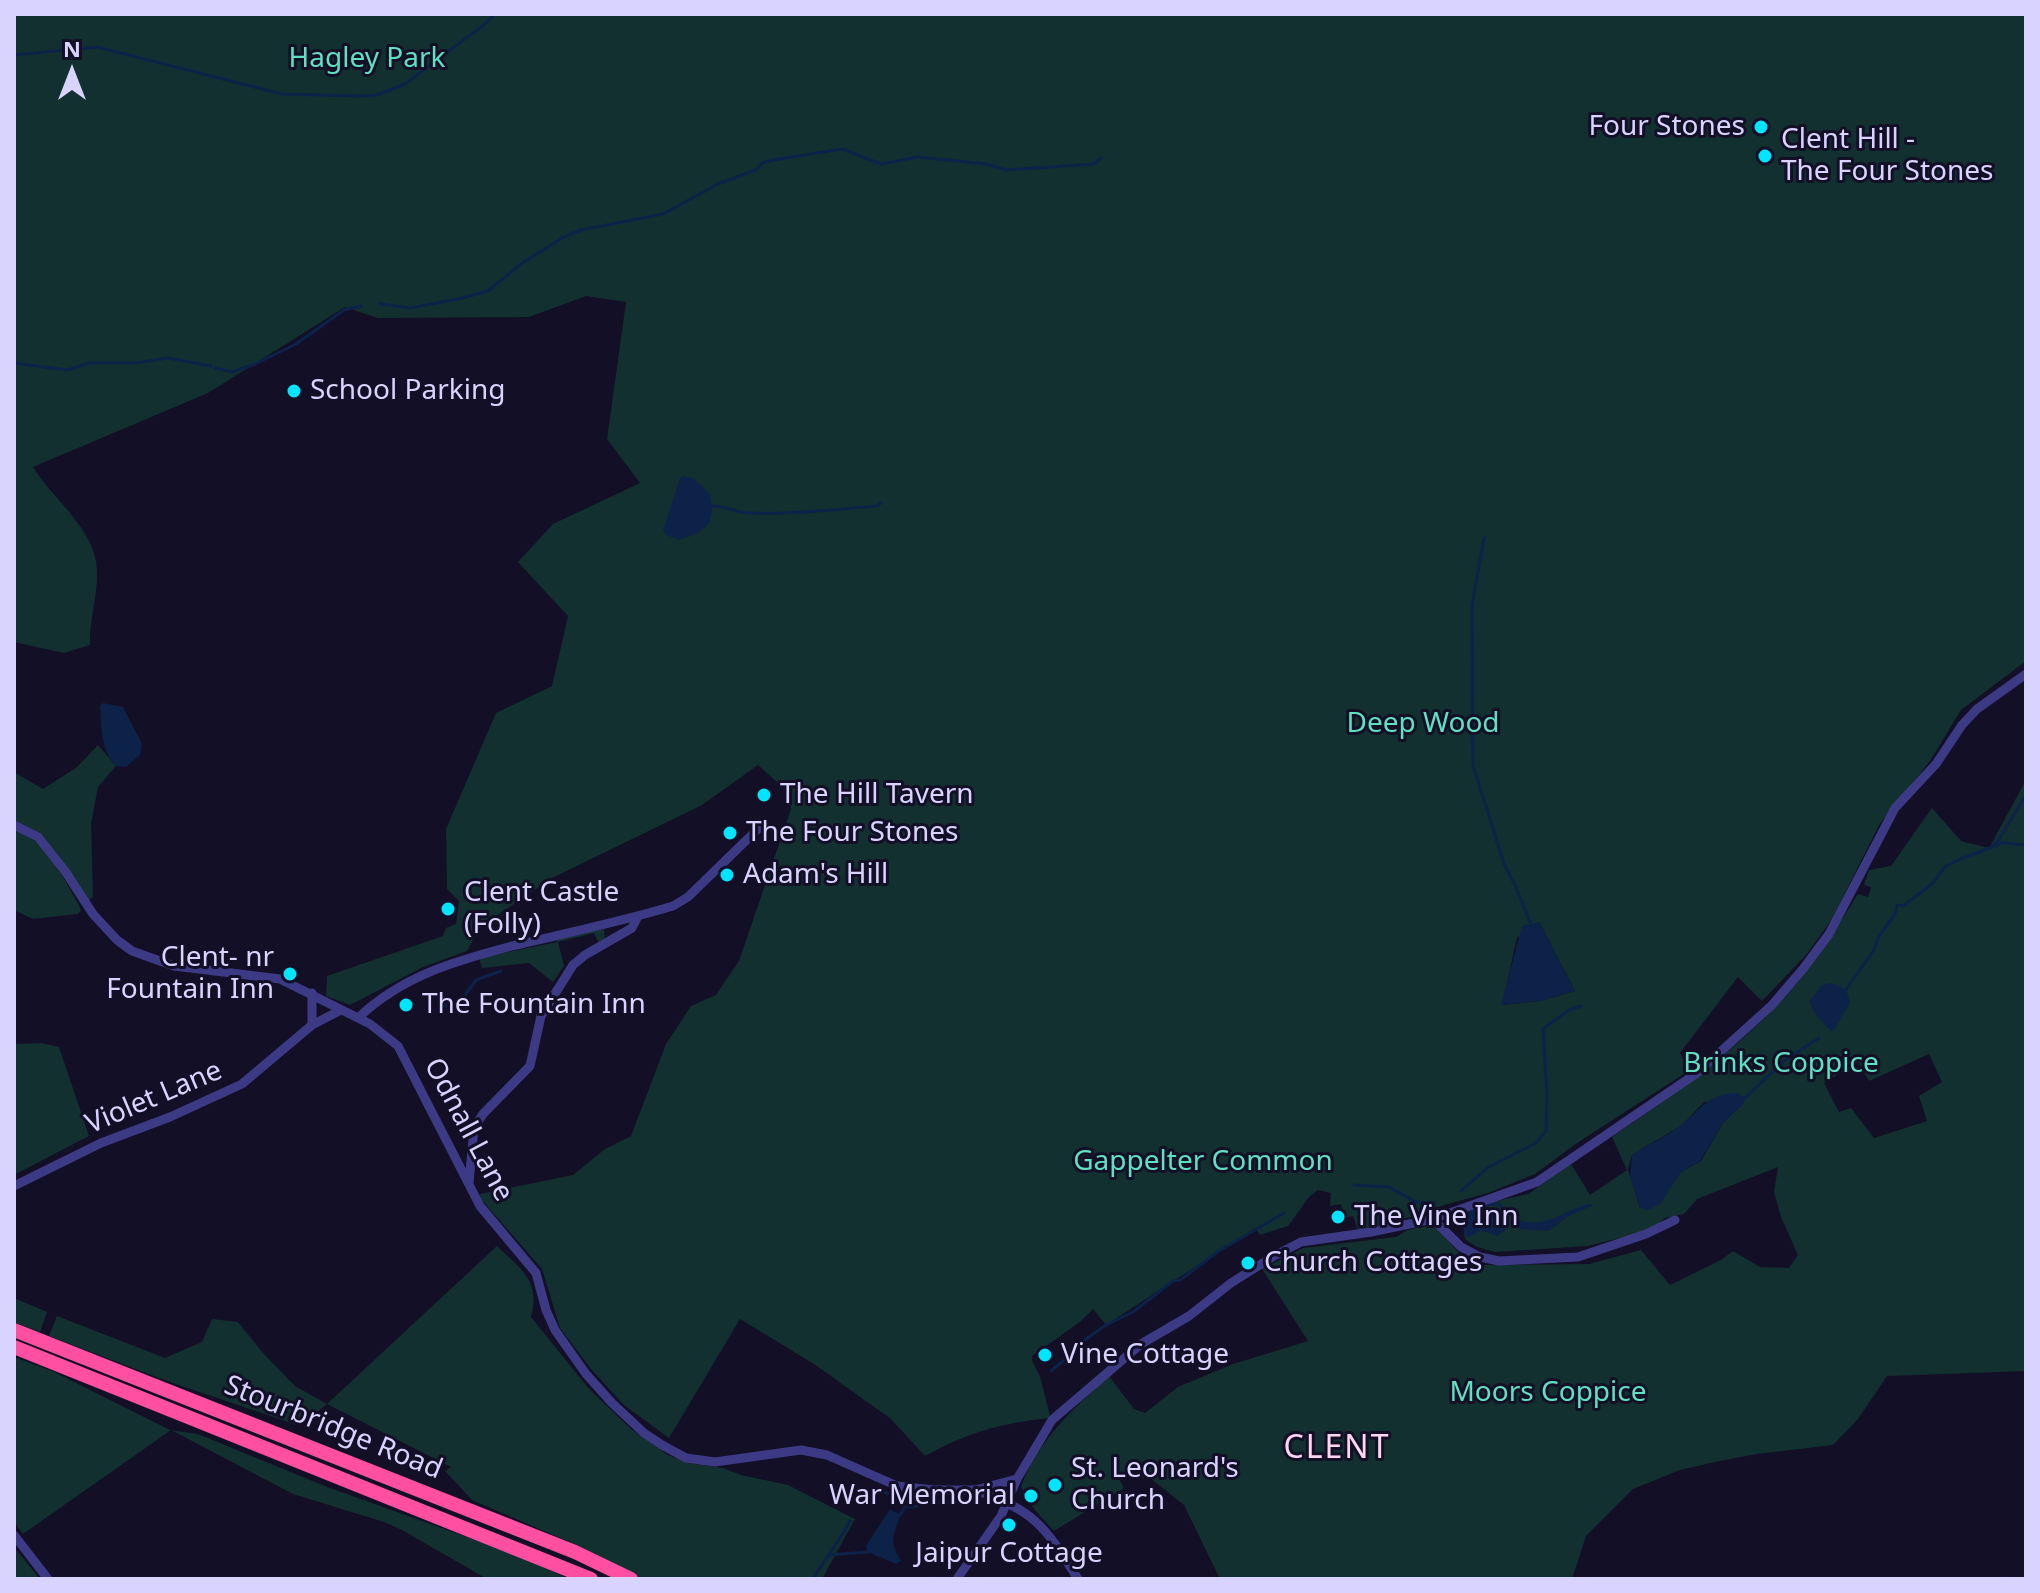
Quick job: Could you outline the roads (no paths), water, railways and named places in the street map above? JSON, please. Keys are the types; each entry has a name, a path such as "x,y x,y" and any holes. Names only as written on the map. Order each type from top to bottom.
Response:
{"highway":[{"name":"Stourbridge Road","path":"14,1330 575,1552 631,1579"},
{"name":"Stourbridge Road","path":"14,1347 591,1579"}],"street":[{"path":"957,1579 1007,1505 1017,1479 1052,1420 1141,1344 1189,1316 1231,1283 1301,1242 1433,1219 1527,1186 1569,1162 1697,1073 1772,1005 1829,934 1895,808 1936,764 1951,738 1977,709 2026,674"},
{"name":"Odnall Lane","path":"14,825 38,837 93,914 132,951 174,966 280,979 383,1032 398,1046 480,1206 536,1273 555,1330 586,1374 634,1423 662,1445 686,1458 715,1462 801,1450 827,1455 897,1486 934,1490 975,1490 1017,1479"},
{"path":"358,1018 379,999 411,980 450,963 673,906 688,897 762,825"},
{"path":"469,1183 474,1128 483,1114 530,1066 541,1016 573,965 632,928 638,916"},
{"path":"606,923 613,939"},
{"path":"312,993 312,1025"},
{"name":"Violet Lane","path":"14,1186 104,1142 170,1117 242,1084 312,1025 341,1010"},
{"path":"1433,1219 1461,1247 1480,1257 1499,1261 1578,1257 1646,1234 1675,1220"},
{"name":"Odnall Lane","path":"975,1490 1027,1512 1041,1524 1078,1579"},
{"path":"14,1535 48,1579"}],"water":[{"path":"683,476 693,478 710,494 712,513 703,530 679,540 666,535 663,530"},
{"path":"103,703 123,707 142,744 140,755 126,767 116,766 104,745 100,706"},
{"path":"1539,922 1575,991 1540,1001 1501,1005 1522,926"},
{"path":"1828,983 1843,988 1850,1002 1834,1031 1815,1014 1809,1002 1821,986"},
{"path":"1738,1093 1745,1098 1744,1103 1723,1123 1700,1161 1681,1172 1660,1204 1648,1210 1640,1208 1630,1176 1632,1155 1676,1128 1713,1099"},
{"path":"1589,1204 1594,1205 1567,1217 1549,1231 1520,1229 1510,1223 1514,1217 1533,1223 1543,1222"},
{"path":"1485,1207 1496,1216 1507,1219 1505,1231 1497,1236 1480,1230 1470,1237 1464,1235 1467,1209"},
{"path":"890,1509 900,1515 893,1543 901,1561 896,1564 868,1552 866,1546"}],"waterway":[{"path":"14,55 97,47 282,94 377,95 405,84 495,14"},
{"path":"380,304 410,308 488,291 521,264 562,238 581,230 663,214 718,184 773,160 842,149 881,164 918,157 986,164 1007,170 1094,164 1101,158"},
{"path":"215,368 232,372 255,364 296,344 344,310 361,306"},
{"path":"14,363 67,370 90,363 136,363 168,358 211,366"},
{"path":"711,506 744,513 781,513 877,506 881,503"},
{"path":"1484,538 1472,605 1473,765 1504,864 1530,922"},
{"path":"1993,845 2026,795"},
{"path":"1845,991 1874,950 1897,905 1903,906 1932,884 1945,867 1958,860 2003,843 2026,845"},
{"path":"439,1010 465,995 476,980 501,971"},
{"path":"1461,1191 1487,1168 1536,1143 1546,1131 1543,1029 1569,1010 1581,1006"},
{"path":"1745,1098 1785,1060 1819,1038"},
{"path":"1354,1185 1389,1187 1416,1202 1435,1203"},
{"path":"1483,1205 1498,1204 1514,1217"},
{"path":"1079,1344 1106,1325 1133,1312 1219,1251 1284,1213"},
{"path":"1051,1371 1071,1354"},
{"path":"866,1504 879,1491 922,1502 962,1502"},
{"path":"900,1515 905,1507 917,1506 922,1502"},
{"path":"813,1579 850,1521"},
{"path":"828,1555 868,1552"}],"place":[{"name":"Four Stones","path":"1761,127"},
{"name":"Clent Hill - The Four Stones","path":"1765,156"},
{"name":"School Parking","path":"294,391"},
{"name":"The Hill Tavern","path":"764,795"},
{"name":"The Four Stones","path":"730,833"},
{"name":"Adam's Hill","path":"727,875"},
{"name":"Clent Castle (Folly)","path":"448,909"},
{"name":"Clent- nr Fountain Inn","path":"290,974"},
{"name":"The Fountain Inn","path":"406,1005"},
{"name":"The Vine Inn","path":"1338,1217"},
{"name":"Church Cottages","path":"1248,1263"},
{"name":"Vine Cottage","path":"1045,1355"},
{"name":"St. Leonard's Church","path":"1055,1485"},
{"name":"War Memorial","path":"1031,1496"},
{"name":"Jaipur Cottage","path":"1009,1525"}],"district":[{"name":"CLENT","path":"1337,1449"}],"park label":[{"name":"Hagley Park","path":"367,59"},
{"name":"Deep Wood","path":"1423,724"},
{"name":"Brinks Coppice","path":"1781,1064"},
{"name":"Gappelter Common","path":"1203,1162"},
{"name":"Moors Coppice","path":"1548,1393"}]}
